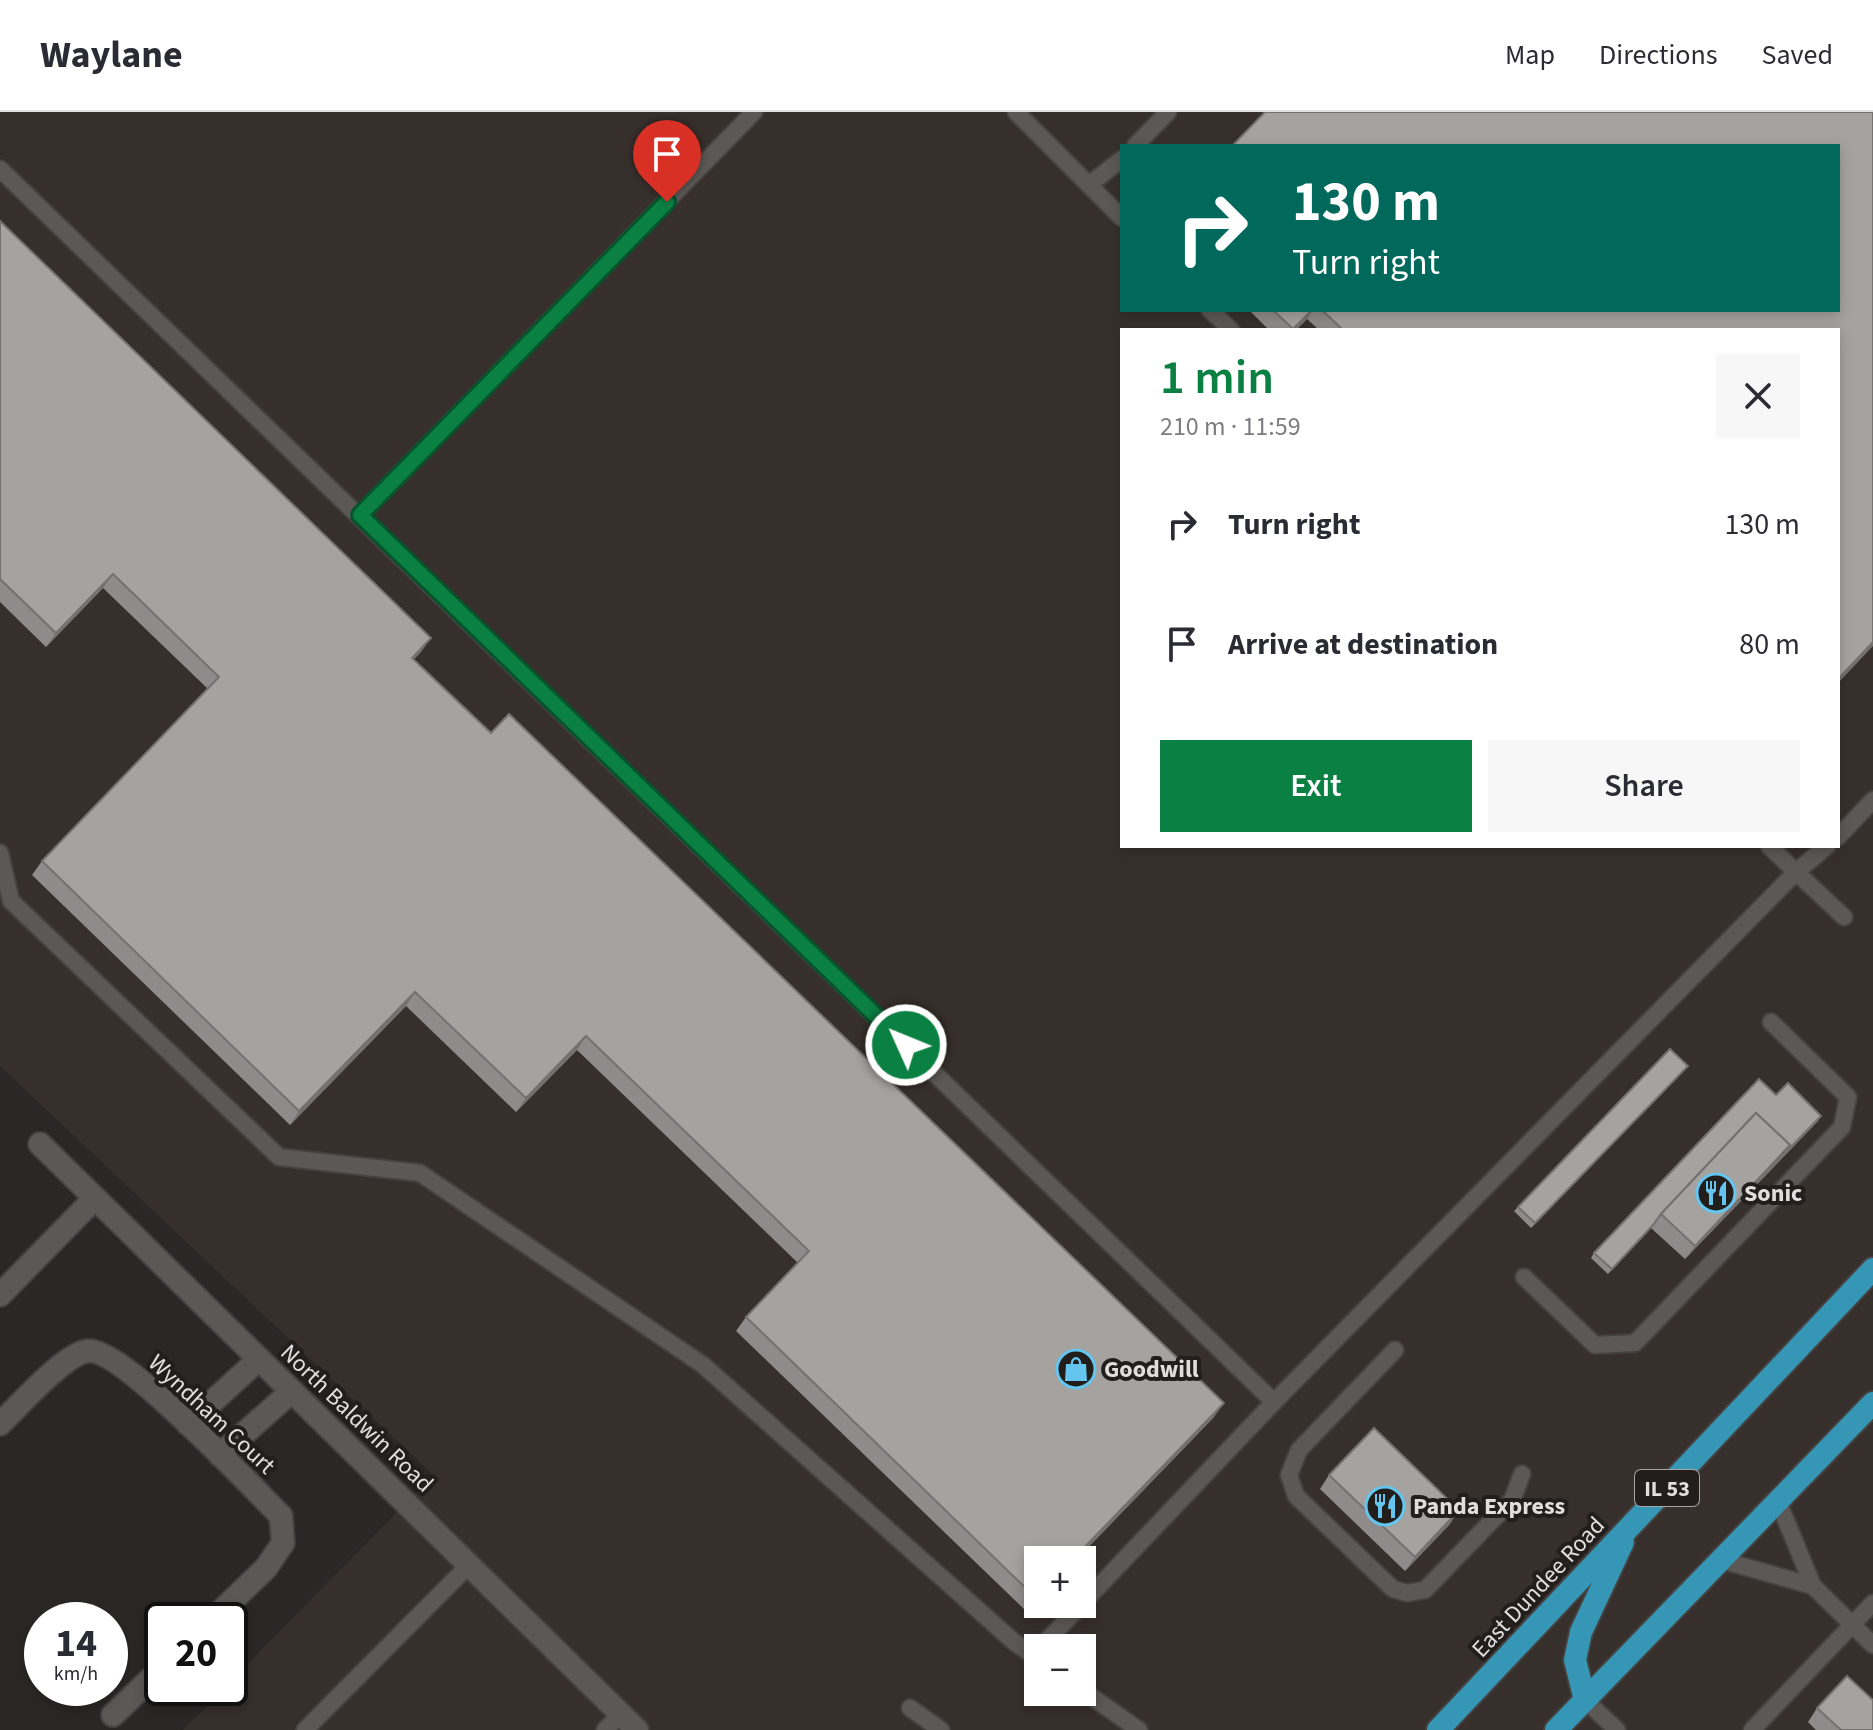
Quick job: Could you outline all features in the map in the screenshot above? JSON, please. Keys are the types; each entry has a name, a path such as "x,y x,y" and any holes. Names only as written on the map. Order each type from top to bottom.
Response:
{"main road":[{"name":"East Dundee Road","path":"1438,1730 1873,1269"},
{"path":"1556,1730 1873,1403"},
{"path":"1585,1700 1575,1660 1581,1632 1630,1527"}],"street":[{"name":"North Baldwin Road","path":"40,1144 469,1565 621,1725"},
{"path":"0,1295 95,1198"},
{"name":"Wyndham Court","path":"0,1424 72,1356 89,1351 112,1357 188,1424 281,1516 283,1543 266,1568 231,1602"},
{"path":"188,1424 259,1359"},
{"path":"220,1455 292,1391"},
{"path":"113,1715 144,1685"}],"lane":[{"path":"360,515 754,112"},
{"path":"1016,112 1120,216"},
{"path":"1137,144 1168,112"},
{"path":"1090,184 1120,161"},
{"path":"0,169 1274,1402"},
{"path":"1212,312 1229,328"},
{"path":"1840,835 1873,800"},
{"path":"1771,848 1844,917"},
{"path":"1055,1634 1274,1402 1796,872 1825,848"},
{"path":"0,853 11,901 279,1157 420,1173 703,1365 1024,1642"},
{"path":"1524,1277 1595,1345 1635,1343 1842,1127 1848,1097 1771,1022"},
{"path":"1395,1350 1299,1450 1289,1475 1296,1496 1393,1589 1407,1593 1425,1590 1512,1500 1522,1474"},
{"path":"1778,1501 1813,1586 1873,1645"},
{"path":"1721,1560 1813,1586"},
{"path":"305,1730 469,1565"},
{"path":"1754,1729 1873,1603"},
{"path":"1096,1700 1139,1730"},
{"path":"1585,1700 1617,1730"},
{"path":"910,1708 941,1730"}],"shaded area":[{"path":"0,112 1873,112 1873,1730 183,1730 207,1706 248,1706 248,1664 433,1475 0,1066"}],"building":[{"path":"1265,112 1873,112 1873,642 1840,677 1840,328 1341,328 1324,312 1840,312 1840,144 1234,144"},
{"path":"0,221 431,638 412,658 491,733 509,714 1224,1403 1086,1546 1024,1546 1024,1586 746,1317 809,1251 586,1036 526,1098 415,992 299,1111 42,861 219,677 113,574 56,633 0,579"},
{"path":"1275,312 1310,312 1294,328"},
{"path":"1670,1049 1688,1066 1535,1223 1518,1207"},
{"path":"1759,1079 1776,1095 1788,1083 1821,1116 1784,1154 1790,1145 1756,1113 1612,1269 1594,1253"},
{"name":"Sonic","path":"1756,1113 1790,1145 1695,1246 1661,1214"},
{"name":"Panda Express","path":"1374,1428 1459,1510 1415,1557 1329,1475"},
{"path":"1847,1676 1873,1700 1873,1730 1841,1730 1817,1708"}],"place":[{"name":"Sonic","path":"1716,1193"},
{"name":"Goodwill","path":"1076,1369"},
{"name":"Panda Express","path":"1385,1506"}],"route":[{"path":"667,202 360,515 906,1045"}]}
